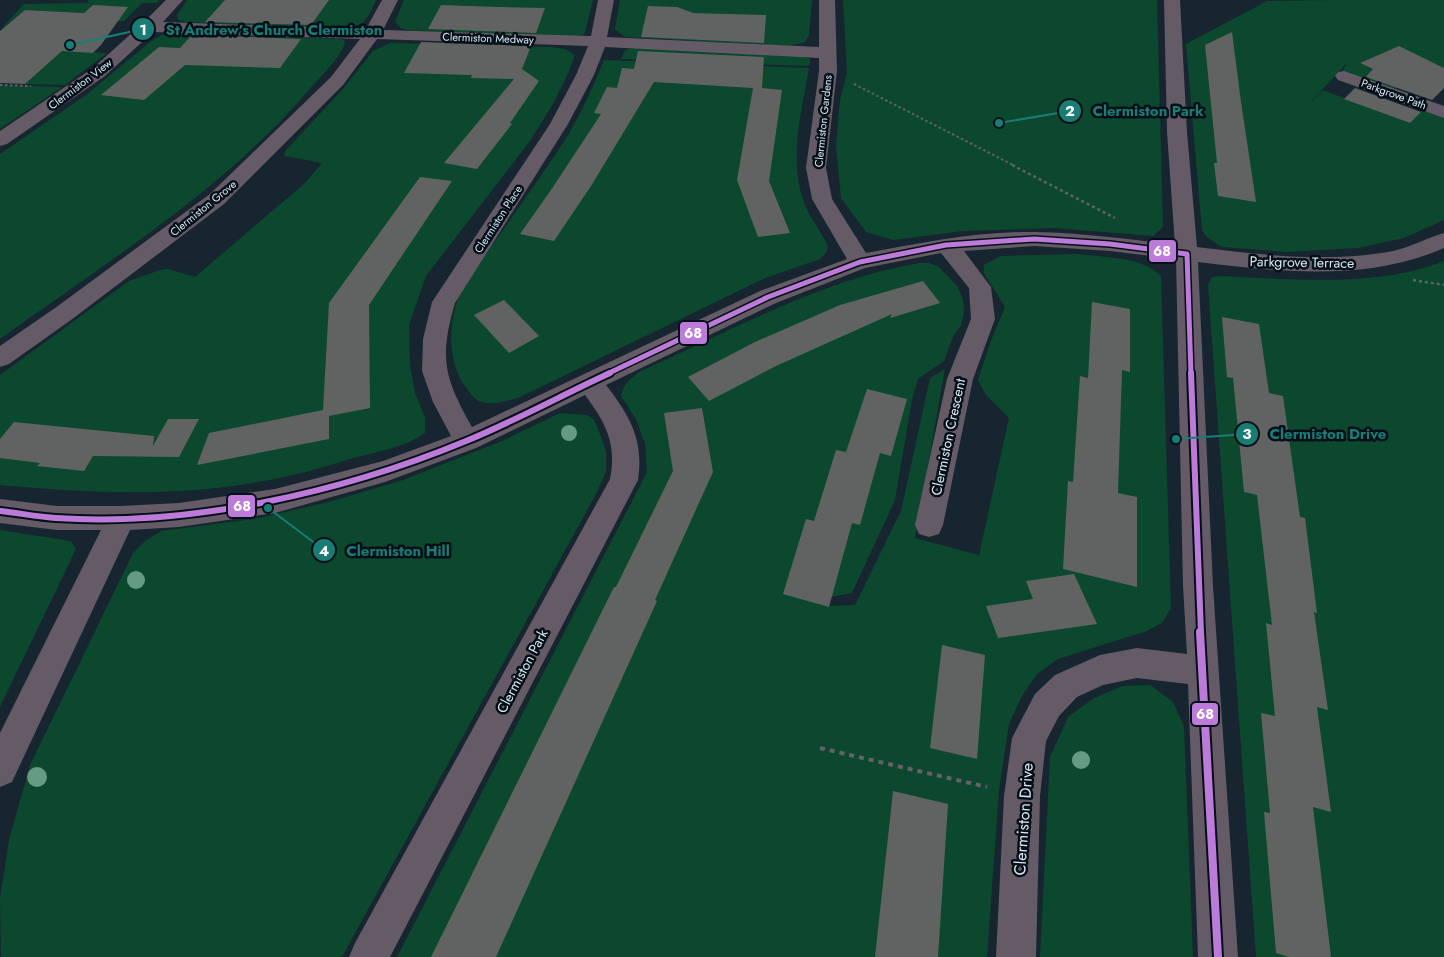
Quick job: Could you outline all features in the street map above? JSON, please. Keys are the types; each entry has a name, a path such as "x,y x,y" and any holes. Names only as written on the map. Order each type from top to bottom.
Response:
{"street":[{"name":"Clermiston View","path":"0,140 99,72 149,27 175,0"},
{"name":"Clermiston Grove","path":"0,358 79,302 217,199 337,81 380,22 390,0"},
{"name":"Clermiston Place","path":"467,441 443,393 433,364 437,324 444,302 559,124 585,75 598,42 606,0"},
{"name":"Clermiston Gardens","path":"827,0 828,62 816,168 822,199 860,262"},
{"path":"1172,0 1178,132 1187,254 1198,586 1218,957"},
{"name":"Clermiston Medway","path":"149,27 598,42 828,62"},
{"name":"Parkgrove Path","path":"1344,76 1444,112"},
{"path":"0,511 57,518 121,518 179,514 274,501 385,472 467,441 768,297 860,262 946,245 1034,239 1110,244 1187,254"},
{"name":"Parkgrove Terrace","path":"1187,254 1248,261 1333,265 1393,258 1416,252 1444,240"},
{"name":"Clermiston Crescent","path":"930,525 960,380 983,319 980,287 946,245"},
{"name":"Clermiston Park","path":"368,957 624,480 627,459 622,436 613,416 589,382"},
{"path":"0,770 121,518"},
{"name":"Clermiston Drive","path":"1016,957 1022,796 1029,738 1047,705 1066,686 1100,670 1137,663 1204,671"}],"path":[{"path":"828,62 1119,220"},
{"path":"820,748 1022,796"}],"green space":[{"path":"89,0 159,0 157,3 142,3 124,21 103,22 93,5 84,13 25,10 0,30 24,4 87,3"},
{"path":"187,0 376,0 364,21 356,27 342,29 185,22 178,20 177,15"},
{"path":"404,0 593,0 585,32 583,35 572,37 406,30 395,22"},
{"path":"620,0 812,0 809,35 805,42 789,46 625,37 615,29"},
{"path":"843,0 1157,0 1163,227 1153,236 1054,228 963,231 893,240 866,232 841,198 836,146 840,100 847,73"},
{"path":"1444,0 1444,68 1428,60 1421,63 1392,49 1360,63 1383,74 1398,88 1390,89 1341,73 1348,62 1308,105 1323,90 1409,123 1421,111 1421,108 1444,117 1444,220 1404,238 1358,248 1287,252 1222,247 1207,237 1202,231 1186,44 1267,1"},
{"path":"180,33 338,39 344,40 345,43 339,55 326,71 279,122 205,190 124,252 0,339 0,154 86,95 150,42 161,35"},
{"path":"390,43 553,47 565,49 575,55 553,104 530,141 426,276 409,325 410,366 415,393 425,417 425,433 399,446 304,472 252,483 216,488 180,491 108,492 0,485 0,375 129,281 168,269 195,277 305,183 322,163 284,156 286,150 342,90 373,51"},
{"path":"635,48 803,56 810,59 810,65 621,59 625,50"},
{"path":"62,51 107,53 65,85 25,84"},
{"path":"604,60 809,68 800,118 797,169 799,186 804,202 828,246 826,253 820,259 763,279 518,398 498,403 482,402 476,399 460,379 452,354 453,315 461,291 470,274 506,226 570,132"},
{"path":"0,85 62,87 0,129"},
{"path":"1079,254 1133,261 1153,269 1161,276 1171,608 1162,623 1147,631 1058,659 1037,674 1022,696 1009,724 999,790 987,957 397,957 647,472 645,444 636,419 621,396 628,382 641,371 813,293 884,270 920,263 929,263 939,267 957,286 963,299 964,312 961,325 953,337 944,361 918,379 912,400 895,500 852,593 831,597 829,606 855,605 901,511 930,378 945,369 915,538 979,555 1009,418 986,395 978,380 990,343 1005,307 984,273 984,265 1001,256"},
{"path":"1444,261 1444,957 1256,957 1208,285 1212,277 1220,276 1304,280 1362,278 1418,270"},
{"path":"560,413 587,415 593,419 606,451 606,472 596,494 342,957 1,957 0,898 9,840 30,765 133,553 145,541 161,531 254,519 329,502 403,480 502,441"},
{"path":"0,530 71,541 76,549 0,707"},
{"path":"1150,685 1173,702 1184,726 1193,957 1040,957 1050,757 1068,717 1094,698 1123,686"}],"building":[{"path":"225,0 329,0 311,25 205,22"},
{"path":"93,5 128,7 101,45 93,53 62,51 25,84 0,83 0,31 25,10 84,13"},
{"path":"441,5 545,8 536,33 428,29"},
{"path":"648,6 677,7 693,13 766,15 764,43 641,37"},
{"path":"1232,32 1256,202 1218,196 1214,163 1217,163 1205,45"},
{"path":"192,35 301,39 280,68 185,65 144,100 101,95 159,47 180,48"},
{"path":"421,42 531,46 522,69 539,81 510,123 512,124 477,169 444,163 514,79 471,78 472,75 404,73"},
{"path":"1399,46 1444,68 1444,88 1432,100 1366,77 1373,69 1360,63"},
{"path":"638,51 764,57 762,88 782,90 769,181 790,233 758,237 737,180 753,88 654,82 591,186 554,241 520,234 601,114 594,113 607,87 617,88 622,68 634,69"},
{"path":"1355,88 1421,112 1410,123 1344,99"},
{"path":"420,177 452,181 369,305 370,408 329,416 329,439 197,465 209,433 323,410 329,303"},
{"path":"923,281 940,303 890,318 892,314 776,366 709,401 688,377 755,342 840,305"},
{"path":"504,300 539,336 509,353 474,315"},
{"path":"1092,302 1130,309 1130,372 1122,370 1118,493 1137,497 1137,587 1063,569 1068,481 1073,482 1080,376 1088,378"},
{"path":"1222,317 1259,324 1269,393 1283,396 1300,517 1305,518 1317,613 1314,612 1328,710 1317,707 1331,812 1313,807 1331,957 1289,957 1276,953 1264,812 1270,813 1261,713 1275,716 1266,623 1272,625 1257,495 1244,492 1233,378 1227,377"},
{"path":"867,389 907,399 891,456 880,453 860,525 852,523 829,607 783,594 806,519 814,521 836,450 846,452"},
{"path":"702,408 713,472 655,600 657,601 496,957 431,957 673,471 664,413"},
{"path":"168,419 199,419 179,457 93,456 84,471 37,466 40,463 0,458 0,439 14,422 154,436 153,446"},
{"path":"1074,574 1097,624 998,638 986,606 1033,599 1026,581"},
{"path":"942,645 985,655 977,759 930,748"},
{"path":"893,791 948,804 938,957 875,957"}],"transit line":[{"name":"68","path":"0,511 57,518 121,518 179,515 275,501 385,471 467,441 768,297 860,262 946,245 1034,239 1110,244 1187,254 1198,586 1218,957"}],"place":[{"name":"St Andrew’s Church Clermiston","path":"70,45"},
{"name":"Clermiston Park","path":"999,123"},
{"name":"Clermiston Drive","path":"1176,439"},
{"name":"Clermiston Hill","path":"268,508"}]}
